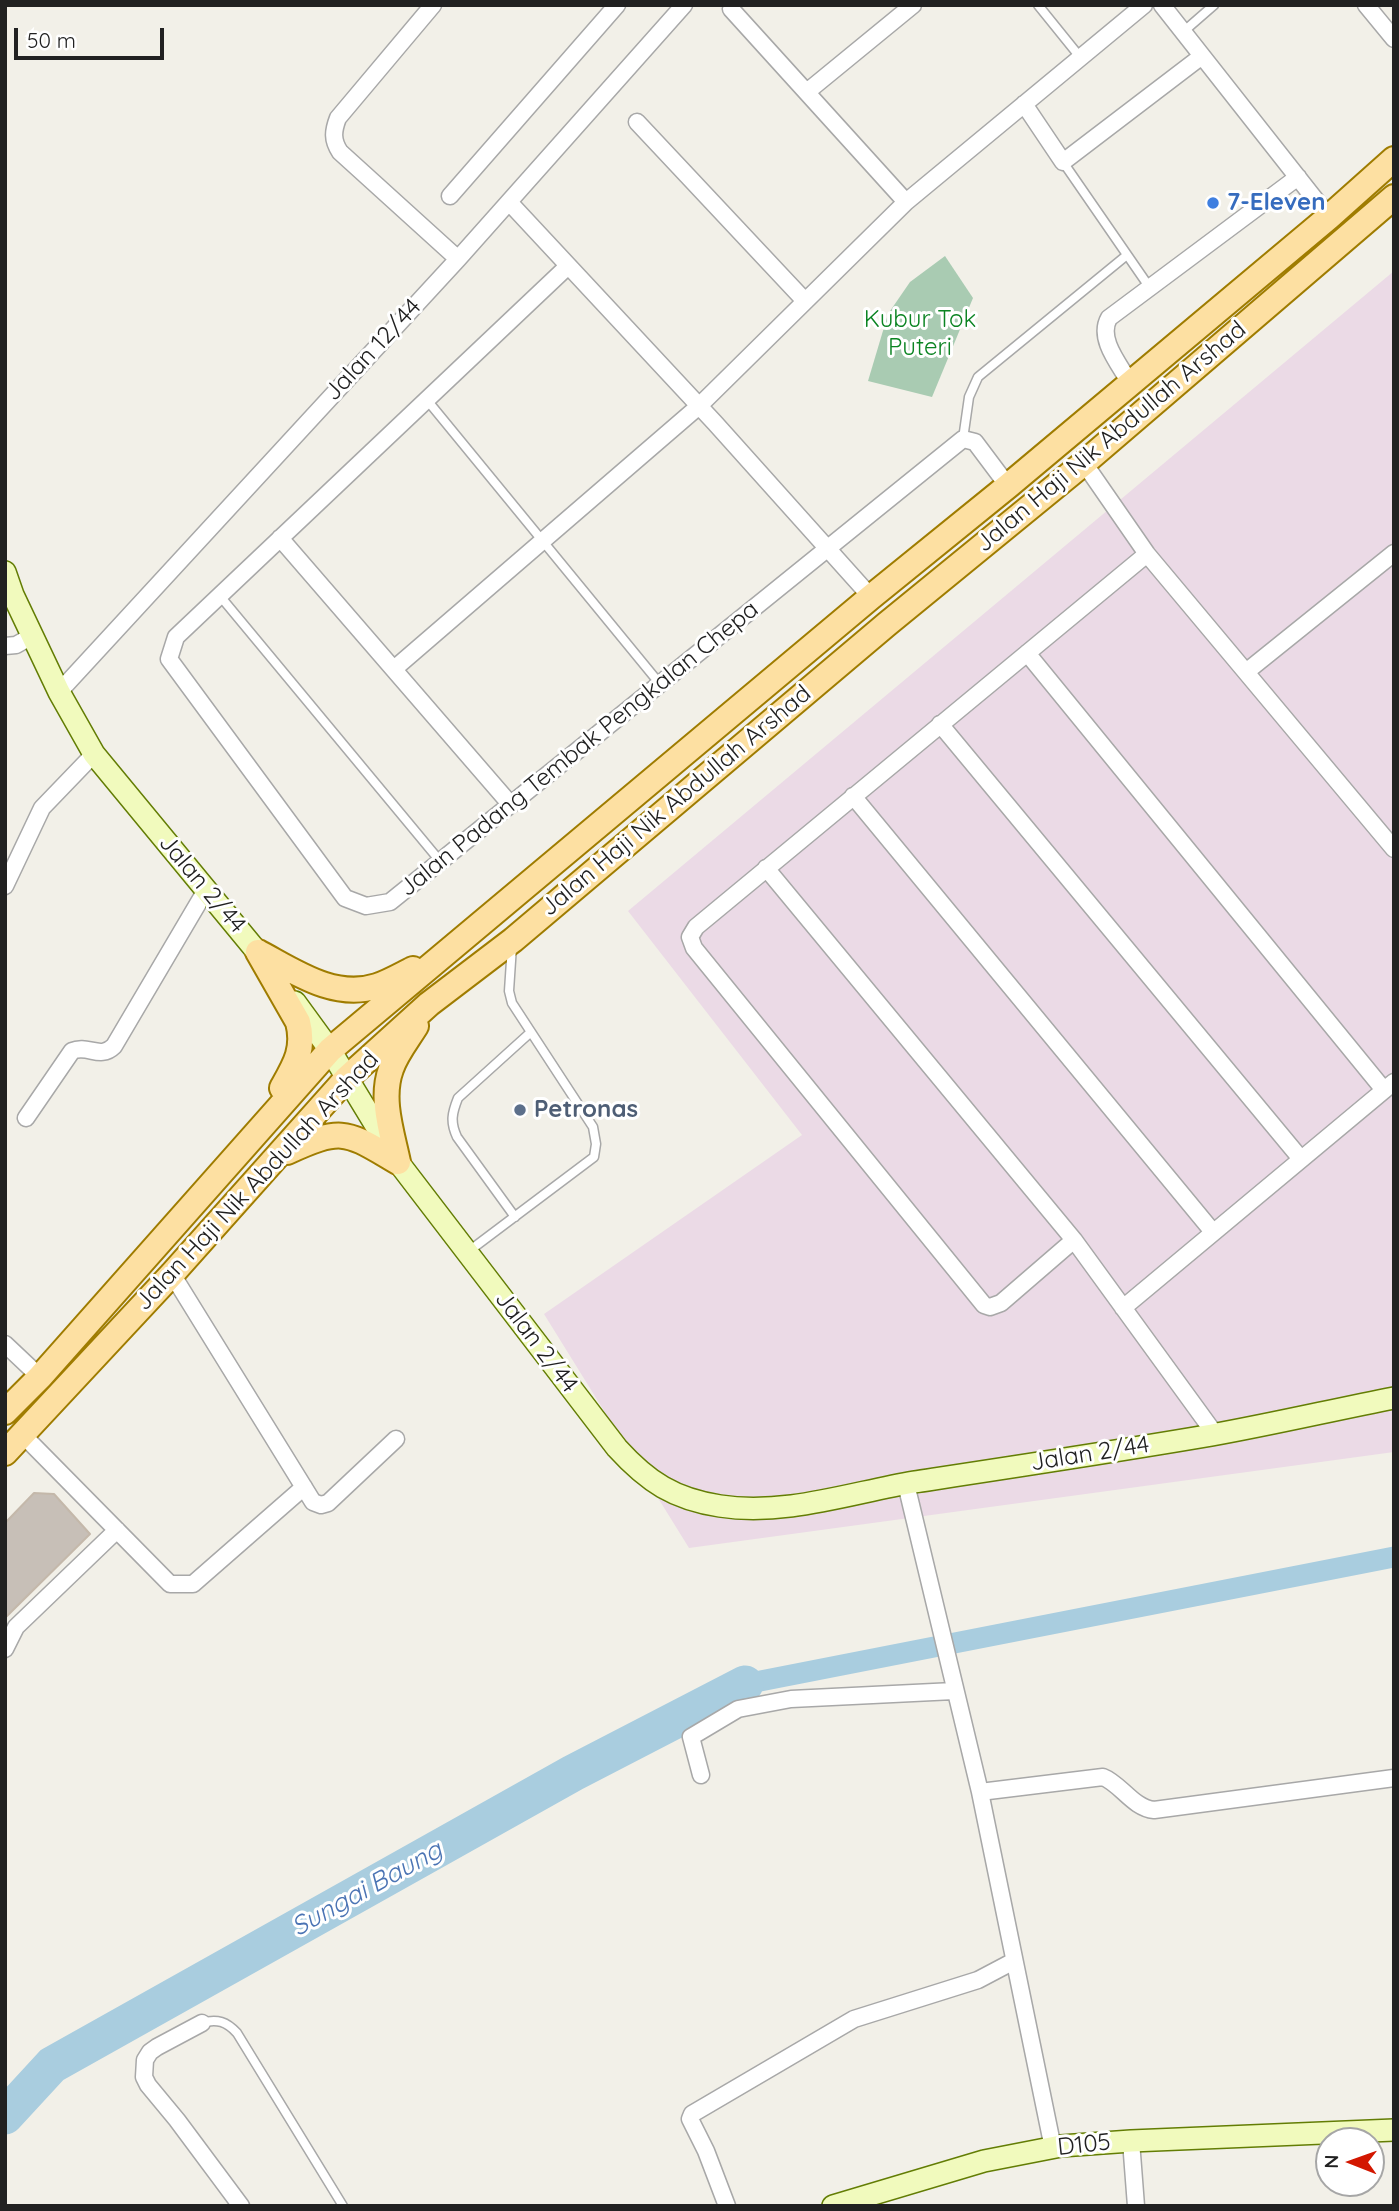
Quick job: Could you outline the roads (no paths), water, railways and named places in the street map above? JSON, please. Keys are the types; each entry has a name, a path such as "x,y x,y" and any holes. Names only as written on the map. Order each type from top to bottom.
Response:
{"main road":[{"name":"Jalan Haji Nik Abdullah Arshad","path":"5,1412 40,1377 330,1050 871,597 1008,486 1394,159"},
{"name":"Jalan Haji Nik Abdullah Arshad","path":"5,1453 172,1274 346,1079 429,1004 513,940 887,624 1084,463 1394,197"},
{"path":"258,952 318,984 355,989 377,986 442,956"},
{"path":"250,1139 297,1063 301,1048 298,1023 258,952"},
{"path":"398,1162 388,1113 387,1084 391,1068 429,1004"},
{"path":"276,1157 318,1138 345,1135 360,1140 398,1162"}],"street":[{"path":"433,5 338,118 334,135 335,144 341,152 458,259"},
{"path":"450,197 617,5"},
{"path":"808,91 913,5"},
{"path":"394,670 699,406 906,202 1144,5"},
{"path":"1162,5 1329,216"},
{"path":"1366,5 1394,40"},
{"name":"Jalan 12/44","path":"59,692 458,259 674,8"},
{"path":"731,9 906,202"},
{"path":"1024,103 1063,162 1202,56"},
{"path":"637,122 806,301"},
{"path":"1130,383 1105,336 1105,326 1109,318 1298,177"},
{"path":"509,202 699,406 871,597"},
{"name":"Jalan Padang Tembak Pengkalan Chepa","path":"568,265 176,637 169,659 345,898 366,906 390,902 963,439"},
{"path":"963,439 975,442 1008,486"},
{"path":"1084,463 1147,554 1394,849"},
{"path":"281,538 511,804"},
{"path":"1246,672 1394,553"},
{"path":"1074,1240 1001,1303 990,1307 980,1301 691,943 690,937 696,927 766,868 1147,554"},
{"name":"Jalan 2/44","path":"5,572 59,692 93,754 258,952 330,1050 398,1162 617,1448 655,1484 685,1499 748,1509 779,1508 906,1484 1215,1434 1394,1398"},
{"path":"5,646 16,645 32,636"},
{"path":"1027,653 1389,1086 1123,1307"},
{"path":"940,724 1301,1159"},
{"path":"5,886 42,808 93,754"},
{"path":"853,796 1213,1232"},
{"path":"766,868 1074,1240 1215,1434"},
{"path":"26,1118 72,1051 82,1048 101,1054 114,1046 206,890"},
{"path":"172,1274 313,1502 321,1505 328,1503 396,1439"},
{"path":"5,1344 40,1377"},
{"path":"22,1434 170,1584 193,1584 304,1487"},
{"path":"906,1484 980,1792 1053,2148"},
{"path":"5,1649 16,1627 117,1530"},
{"path":"701,1775 691,1737 738,1709 791,1699 954,1691"},
{"path":"980,1792 1103,1777 1142,1807 1154,1810 1394,1778"},
{"path":"727,2206 691,2119 692,2114 854,2019 978,1980 1014,1961"},
{"path":"202,2023 150,2053 145,2060 144,2077 241,2206"},
{"name":"D105","path":"832,2206 984,2161 1053,2148 1131,2141 1394,2130"},
{"path":"1131,2141 1136,2206"}],"lane":[{"path":"1038,5 1080,57"},
{"path":"1183,32 1214,5"},
{"path":"1063,162 1150,288"},
{"path":"963,439 969,397 978,377 1127,255"},
{"path":"427,400 660,684"},
{"path":"220,596 440,861"},
{"path":"467,1252 594,1157 596,1144 593,1127 512,1003 509,991 513,940"},
{"path":"515,1217 457,1137 452,1126 452,1112 458,1098 531,1031"},
{"path":"202,2023 216,2020 224,2022 237,2033 343,2206"}],"waterway":[{"path":"745,1684 1394,1557"},
{"name":"Sungai Baung","path":"5,2116 52,2065 573,1773 745,1684"}],"place":[{"name":"7-Eleven","path":"1213,203"},
{"name":"Petronas","path":"520,1110"}],"park label":[{"name":"Kubur Tok Puteri","path":"920,334"}]}
